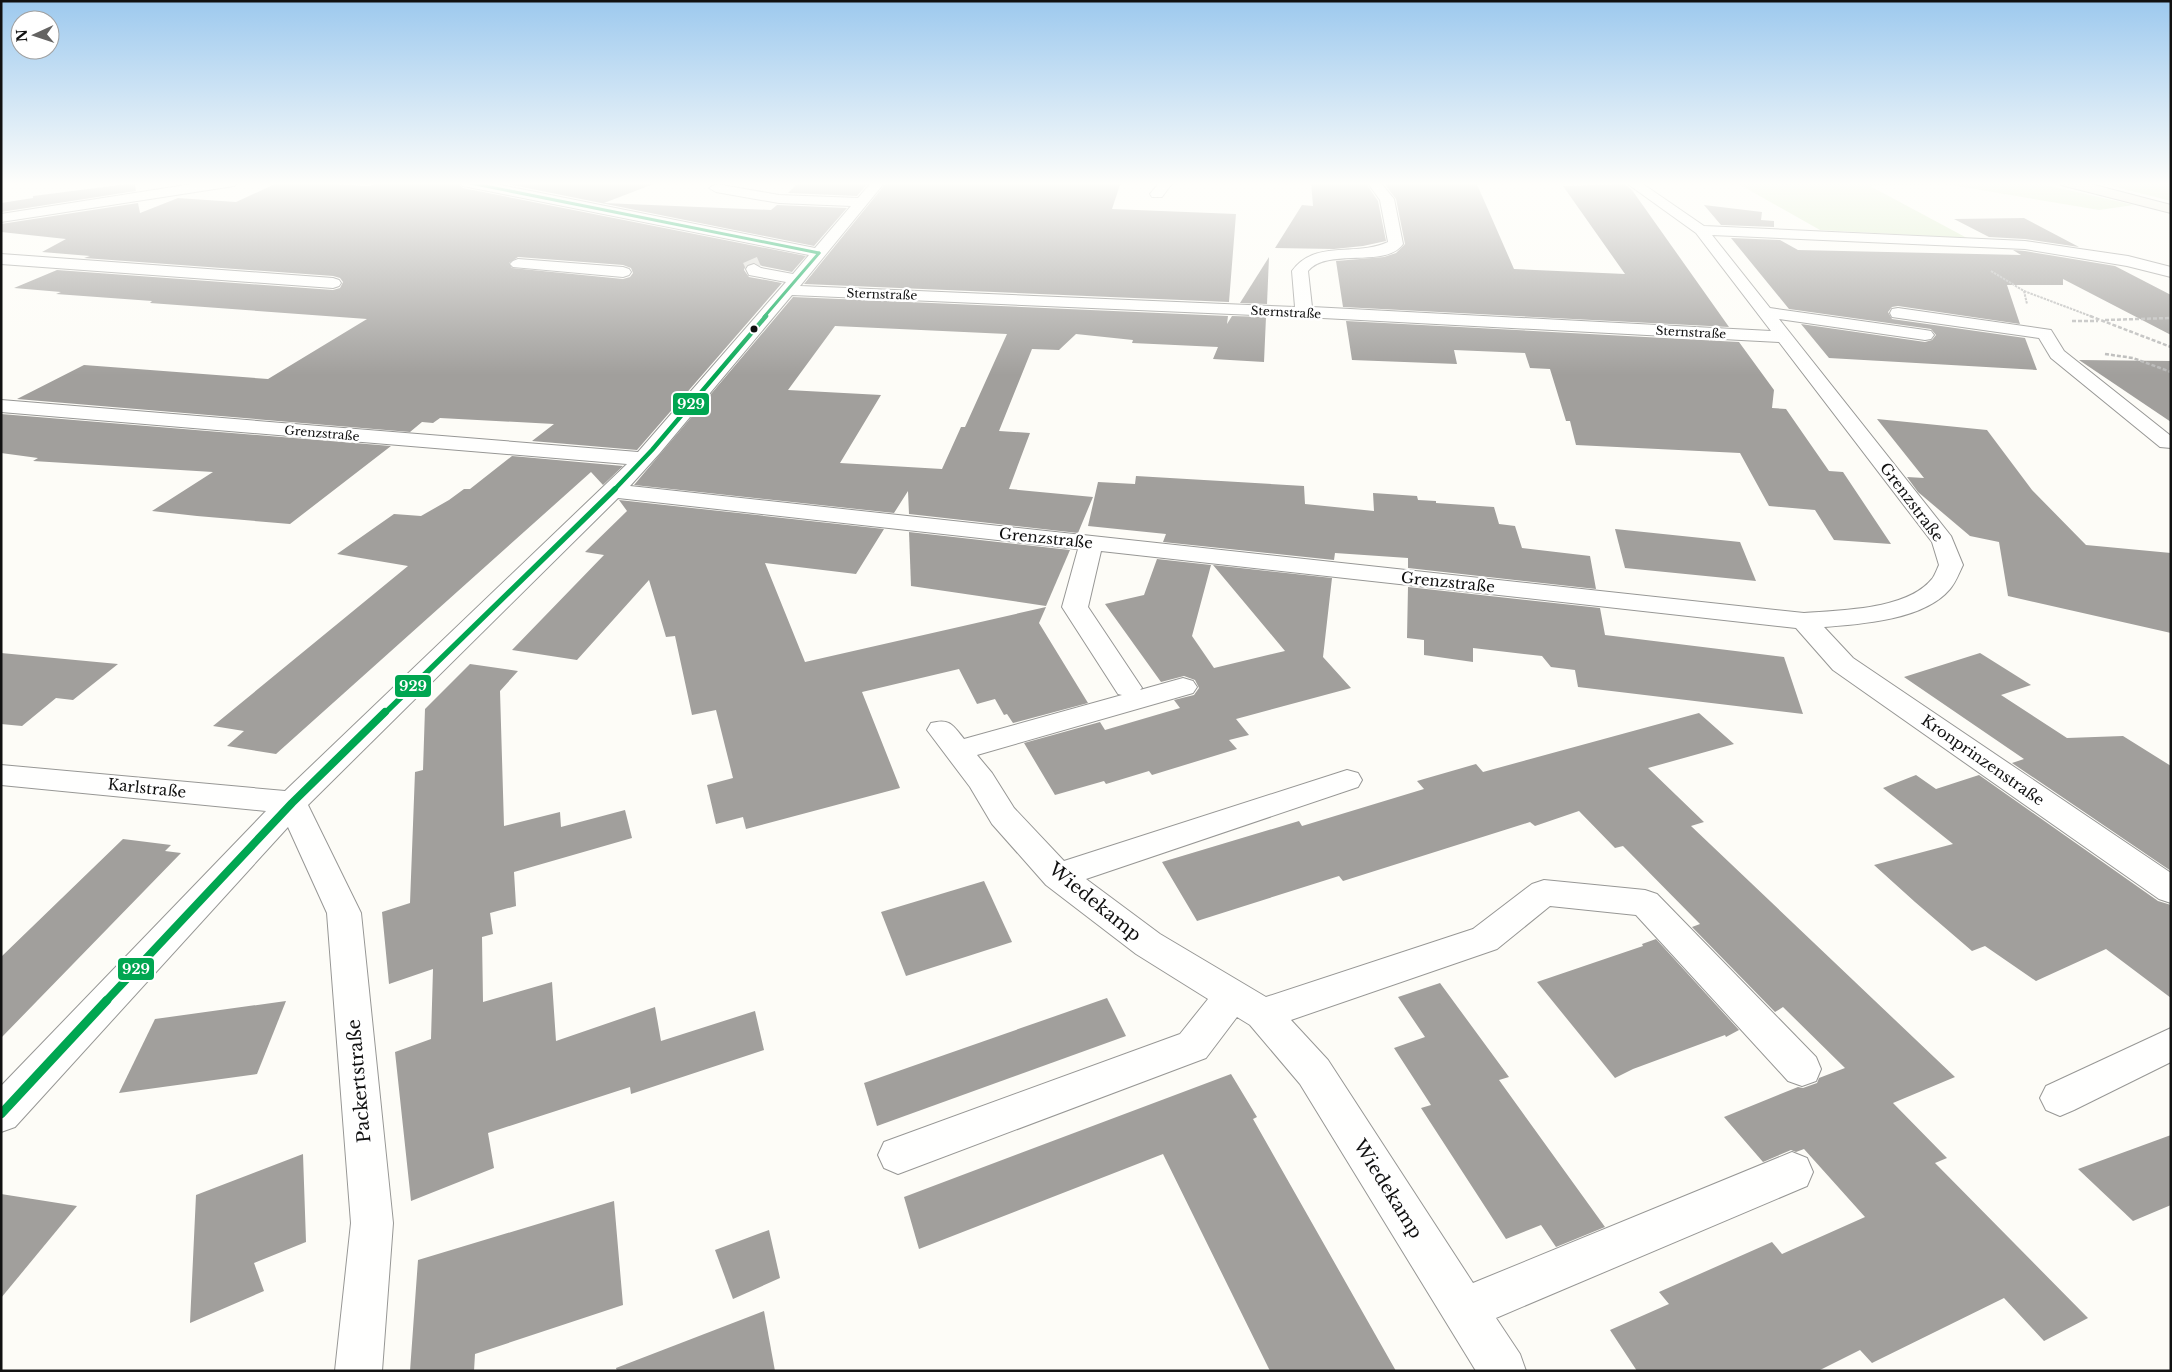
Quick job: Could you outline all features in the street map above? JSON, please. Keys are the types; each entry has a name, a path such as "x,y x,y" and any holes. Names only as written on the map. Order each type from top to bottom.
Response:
{"street":[{"path":"713,246 743,254 819,253"},
{"path":"1,1114 292,803 613,491 647,454 825,246"},
{"path":"1304,312 1300,270 1309,260 1334,256 1372,254 1385,251 1393,246"},
{"name":"Grenzstraße","path":"613,491 1804,620 1856,617 1915,603 1940,586 1951,565 1943,541 1714,246"},
{"path":"2033,246 2128,261 2171,272"},
{"name":"Sternstraße","path":"743,254 755,272 793,285 1784,337"},
{"path":"1,260 333,283"},
{"path":"518,264 623,272"},
{"path":"1766,312 1941,337"},
{"path":"1898,313 2041,328 2057,354 2167,443"},
{"path":"2038,351 2057,354"},
{"name":"Grenzstraße","path":"1,406 647,454"},
{"path":"1091,543 1075,607 1128,688"},
{"name":"Kronprinzenstraße","path":"1804,620 1843,664 2171,890"},
{"name":"Wiedekamp","path":"1183,687 950,741 982,780 1003,816 1058,876 1148,944 1231,996 1264,1014 1314,1072 1503,1371"},
{"name":"Karlstraße","path":"1,775 292,803"},
{"path":"1,792 34,777"},
{"path":"1058,876 1347,780"},
{"name":"Packertstraße","path":"292,803 344,913 372,1224 358,1371"},
{"path":"1264,1014 1485,939 1544,893 1645,903 1802,1069"},
{"path":"898,1155 1193,1046 1231,996"},
{"path":"2060,1098 2171,1044"},
{"path":"1464,1309 1792,1172"}],"path":[{"path":"1951,246 2024,291 2171,346"},
{"path":"2024,291 2030,314 2041,328 2102,320 2171,318"},
{"path":"2057,354 2080,351 2132,358 2171,372"}],"building":[{"path":"53,246 756,246 806,256 792,272 762,266 755,262 746,265 744,270 749,277 782,283 637,450 532,441 554,424 440,418 433,423 422,422 410,432 17,399 84,365 268,379 367,319 150,303 152,301 56,294 61,292 14,288 57,270 333,290 340,288 343,282 340,278 333,276 84,258 90,256 42,252","holes":["518,257 623,265 631,268 633,273 630,277 623,279 512,268 509,263"]},
{"path":"835,246 1233,246 1229,302 804,284"},
{"path":"1276,246 1363,246 1334,249 1275,248"},
{"path":"1403,246 1504,246 1514,269 1625,274 1605,246 1672,246 1729,327 1343,307 1336,261 1384,257 1396,253"},
{"path":"1738,246 1791,246 1798,250 2021,255 2013,250 2115,266 2171,295 2171,335 2063,279 2063,285 2007,285 2020,324 1898,306 1892,307 1888,312 1892,319 2025,338 2037,370 1829,358 1801,324 1925,342 1932,340 1936,335 1931,329 1789,309"},
{"path":"1269,257 1267,304 1240,303"},
{"path":"793,297 1228,316 1227,324 1232,316 1266,317 1264,362 1213,359 1218,347 1132,343 1133,340 1076,334 1059,350 1032,349 999,431 1030,433 1009,489 1093,497 1078,533 909,514 908,491 894,513 634,485","holes":["835,326 1007,334 965,427 961,427 942,469 840,463 881,395 788,390"]},
{"path":"1346,321 1739,342 1774,390 1772,408 1786,409 1829,471 1843,472 1891,544 1834,540 1815,510 1769,506 1740,453 1576,445 1570,421 1566,421 1550,369 1530,368 1525,353 1454,350 1457,364 1352,360"},
{"path":"2079,360 2171,361 2171,422"},
{"path":"1,414 391,446 290,524 152,511 213,472 33,461 38,458 1,453"},
{"path":"1877,419 1987,430 2032,490 2086,545 2171,553 2171,633 2008,596 1999,542 1970,536 1918,492 1907,477 1924,478"},
{"path":"512,456 623,466 603,485 591,472 276,754 227,746 244,731 213,726 408,566 337,554 394,514 421,516 464,489 470,489"},
{"path":"1136,476 1304,486 1305,504 1374,511 1373,493 1417,496 1418,500 1436,501 1436,503 1494,507 1499,524 1515,526 1522,548 1590,556 1596,589 1408,568 1408,558 1335,553 1334,560 1163,542 1166,534 1088,526 1098,482 1135,484"},
{"path":"619,500 884,529 856,574 765,563 805,662 1046,607 1039,623 1088,703 1013,723 1007,714 1004,715 995,699 977,704 959,669 862,692 900,788 746,829 743,817 716,824 707,785 733,778 716,710 692,715 675,636 666,637 649,580 577,660 512,650 604,555 585,552 627,511"},
{"path":"1615,529 1740,542 1756,581 1625,568"},
{"path":"909,532 1070,550 1046,606 911,586"},
{"path":"1157,559 1211,565 1192,636 1214,668 1285,651 1213,565 1332,578 1323,657 1351,688 1236,719 1249,735 1229,740 1237,749 1152,775 1149,771 1106,784 1104,781 1055,795 1024,743 1100,722 1105,730 1180,708 1174,700 1194,695 1199,688 1195,680 1184,676 1161,682 1105,604 1144,595"},
{"path":"1408,587 1600,608 1605,635 1784,657 1803,714 1578,687 1575,670 1551,667 1542,656 1473,648 1473,662 1424,655 1424,640 1407,638"},
{"path":"1,653 118,664 73,700 56,698 22,726 1,724"},
{"path":"1980,653 2031,685 2001,695 2067,738 2123,736 2171,766 2171,871 2012,763 2024,759 1904,677"},
{"path":"470,664 518,671 500,691 504,826 560,812 561,827 625,810 632,838 514,872 516,906 490,913 493,934 482,937 483,1002 552,982 556,1041 655,1007 661,1041 755,1011 764,1050 631,1094 630,1087 488,1133 494,1168 411,1201 395,1052 431,1039 433,969 389,984 382,912 410,903 415,772 423,770 425,709"},
{"path":"1699,713 1734,744 1648,768 1704,822 1691,826 1955,1077 1893,1103 1947,1158 1935,1163 2088,1318 2044,1341 2004,1298 1872,1363 1860,1350 1818,1371 1637,1371 1610,1330 1669,1304 1659,1292 1772,1242 1782,1254 1865,1217 1804,1149 1796,1152 1791,1150 1763,1162 1724,1117 1798,1087 1803,1088 1817,1083 1819,1078 1845,1068 1783,1007 1775,1012 1692,927 1700,924 1623,846 1615,848 1579,811 1535,826 1530,822 1343,881 1339,876 1197,921 1162,862 1299,821 1302,826 1424,789 1417,781 1476,764 1483,772"},
{"path":"1916,775 1936,789 1979,775 2158,901 2171,905 2171,998 2106,949 2036,981 1985,946 1972,951 1915,902 1874,865 1953,844 1883,788"},
{"path":"123,839 171,845 165,851 181,853 1,1038 1,957"},
{"path":"984,881 1012,942 906,976 881,912"},
{"path":"1656,939 1739,1030 1726,1037 1725,1035 1633,1069 1615,1078 1537,982 1643,946 1642,944"},
{"path":"1440,983 1509,1077 1499,1080 1605,1227 1556,1247 1541,1225 1506,1239 1421,1108 1431,1105 1394,1048 1425,1037 1398,997"},
{"path":"1107,998 1126,1036 877,1126 864,1083"},
{"path":"286,1001 257,1074 119,1093 155,1019"},
{"path":"1231,1074 1257,1117 1253,1119 1396,1371 1270,1371 1163,1154 919,1249 904,1197"},
{"path":"2171,1135 2171,1205 2133,1221 2078,1169"},
{"path":"303,1154 306,1242 254,1263 264,1291 190,1323 196,1195"},
{"path":"1,1194 77,1206 1,1298"},
{"path":"614,1201 623,1305 475,1354 474,1371 410,1371 418,1260"},
{"path":"769,1230 780,1278 733,1299 715,1250"},
{"path":"764,1311 775,1371 617,1371 616,1368"}],"tunnel":[{"path":"750,260 754,269"}],"transit line":[{"name":"929","path":"784,246 819,253"},
{"name":"929","path":"1,1114 292,803 613,491 652,450 819,253"}]}
